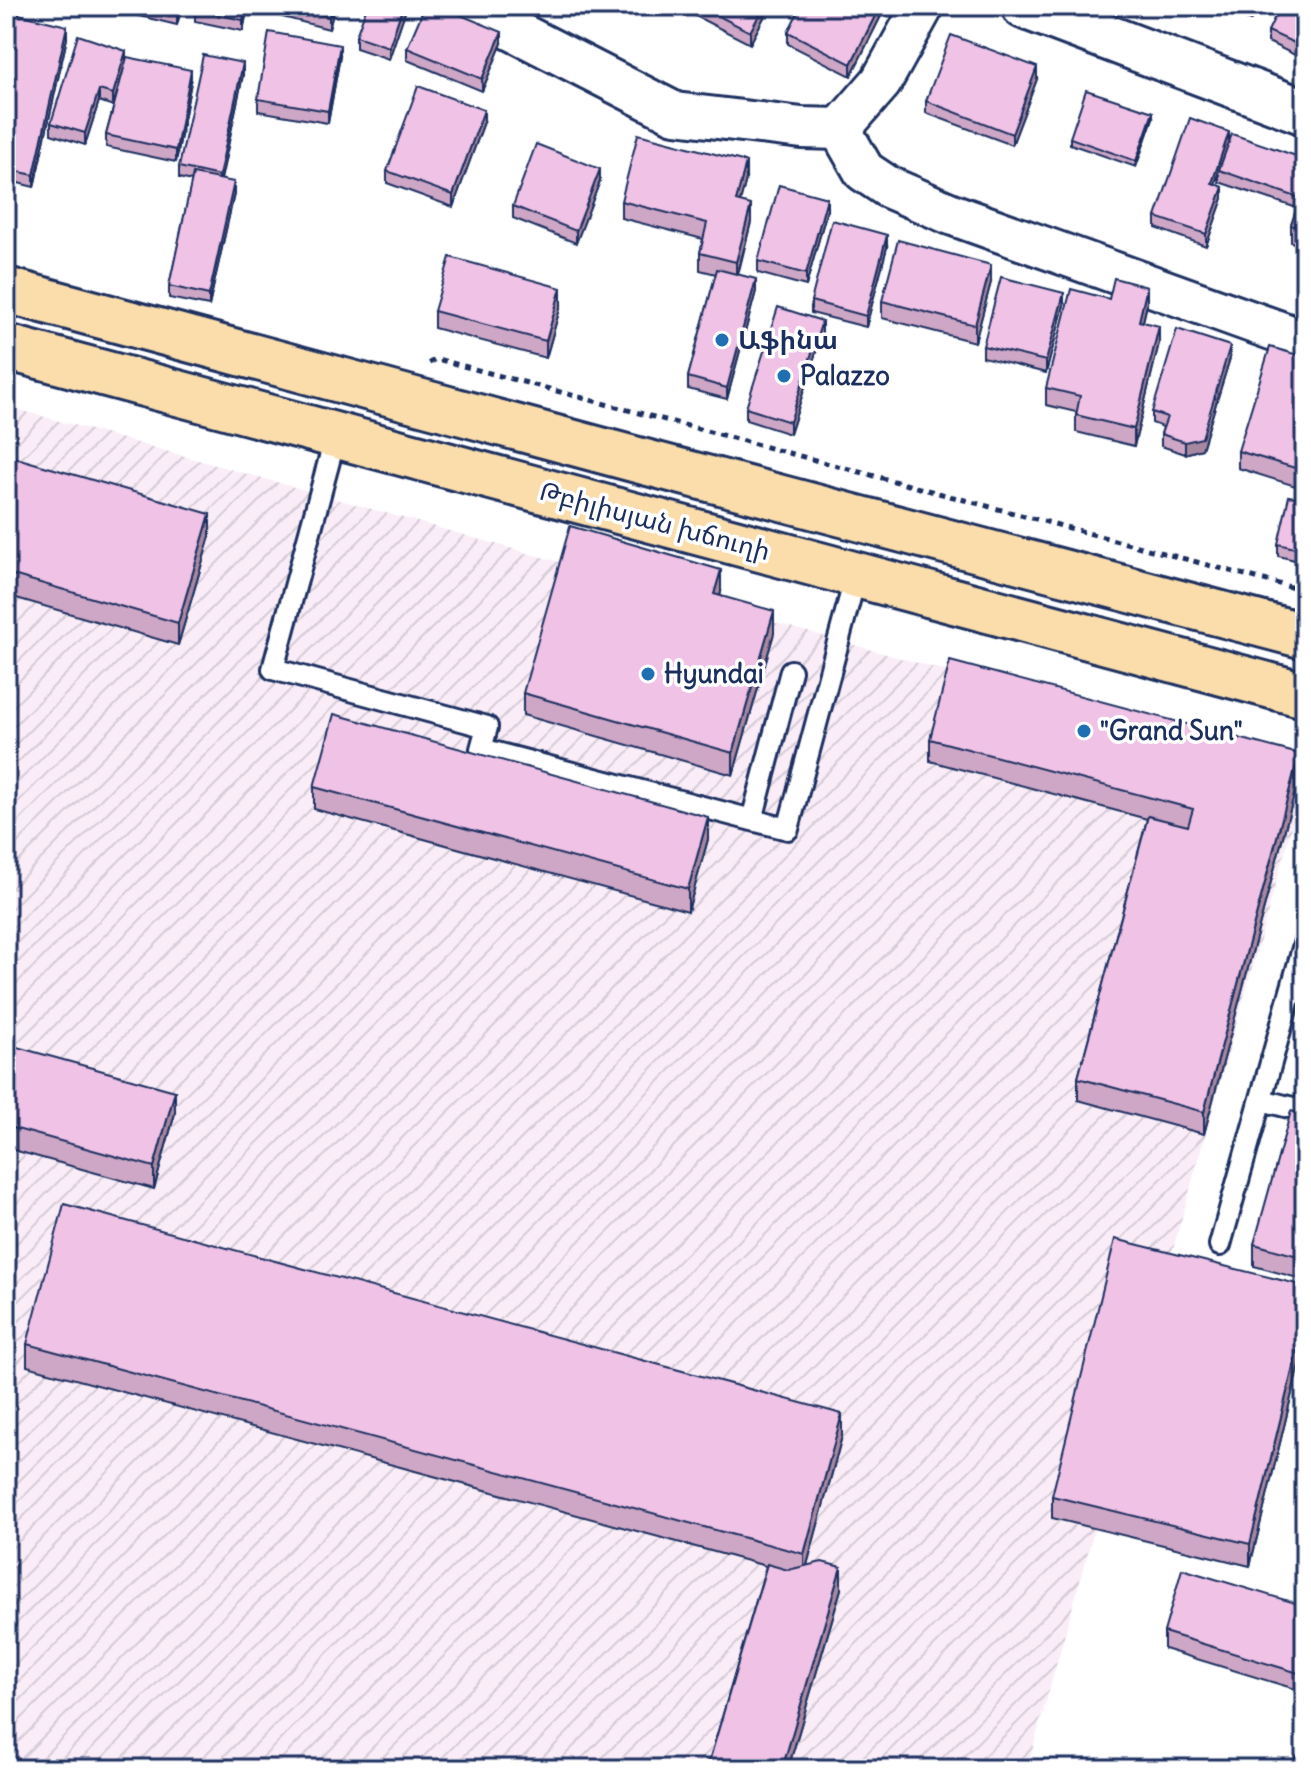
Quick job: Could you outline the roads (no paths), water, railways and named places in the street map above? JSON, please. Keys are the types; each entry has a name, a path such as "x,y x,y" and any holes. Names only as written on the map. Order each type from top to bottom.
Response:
{"main road":[{"path":"1024,6 1305,112"},
{"name":"Թբիլիսյան խճուղի","path":"6,290 656,466 1305,636"},
{"name":"Թբիլիսյան խճուղի","path":"6,347 1305,695"}],"street":[{"path":"466,6 675,113 802,128 840,129"},
{"path":"840,129 881,82 923,6"},
{"path":"840,129 864,171 888,187 951,214 1305,341"}],"lane":[{"path":"336,435 273,669 487,727 481,749 788,829 856,575"},
{"path":"752,820 791,671"},
{"path":"1220,1245 1305,941"},
{"path":"1261,1100 1305,1111"}],"place":[{"name":"Աֆինա","path":"722,340"},
{"name":"Palazzo","path":"784,376"},
{"name":"Hyundai","path":"648,674"},
{"name":"\"Grand Sun\"","path":"1084,731"}]}
